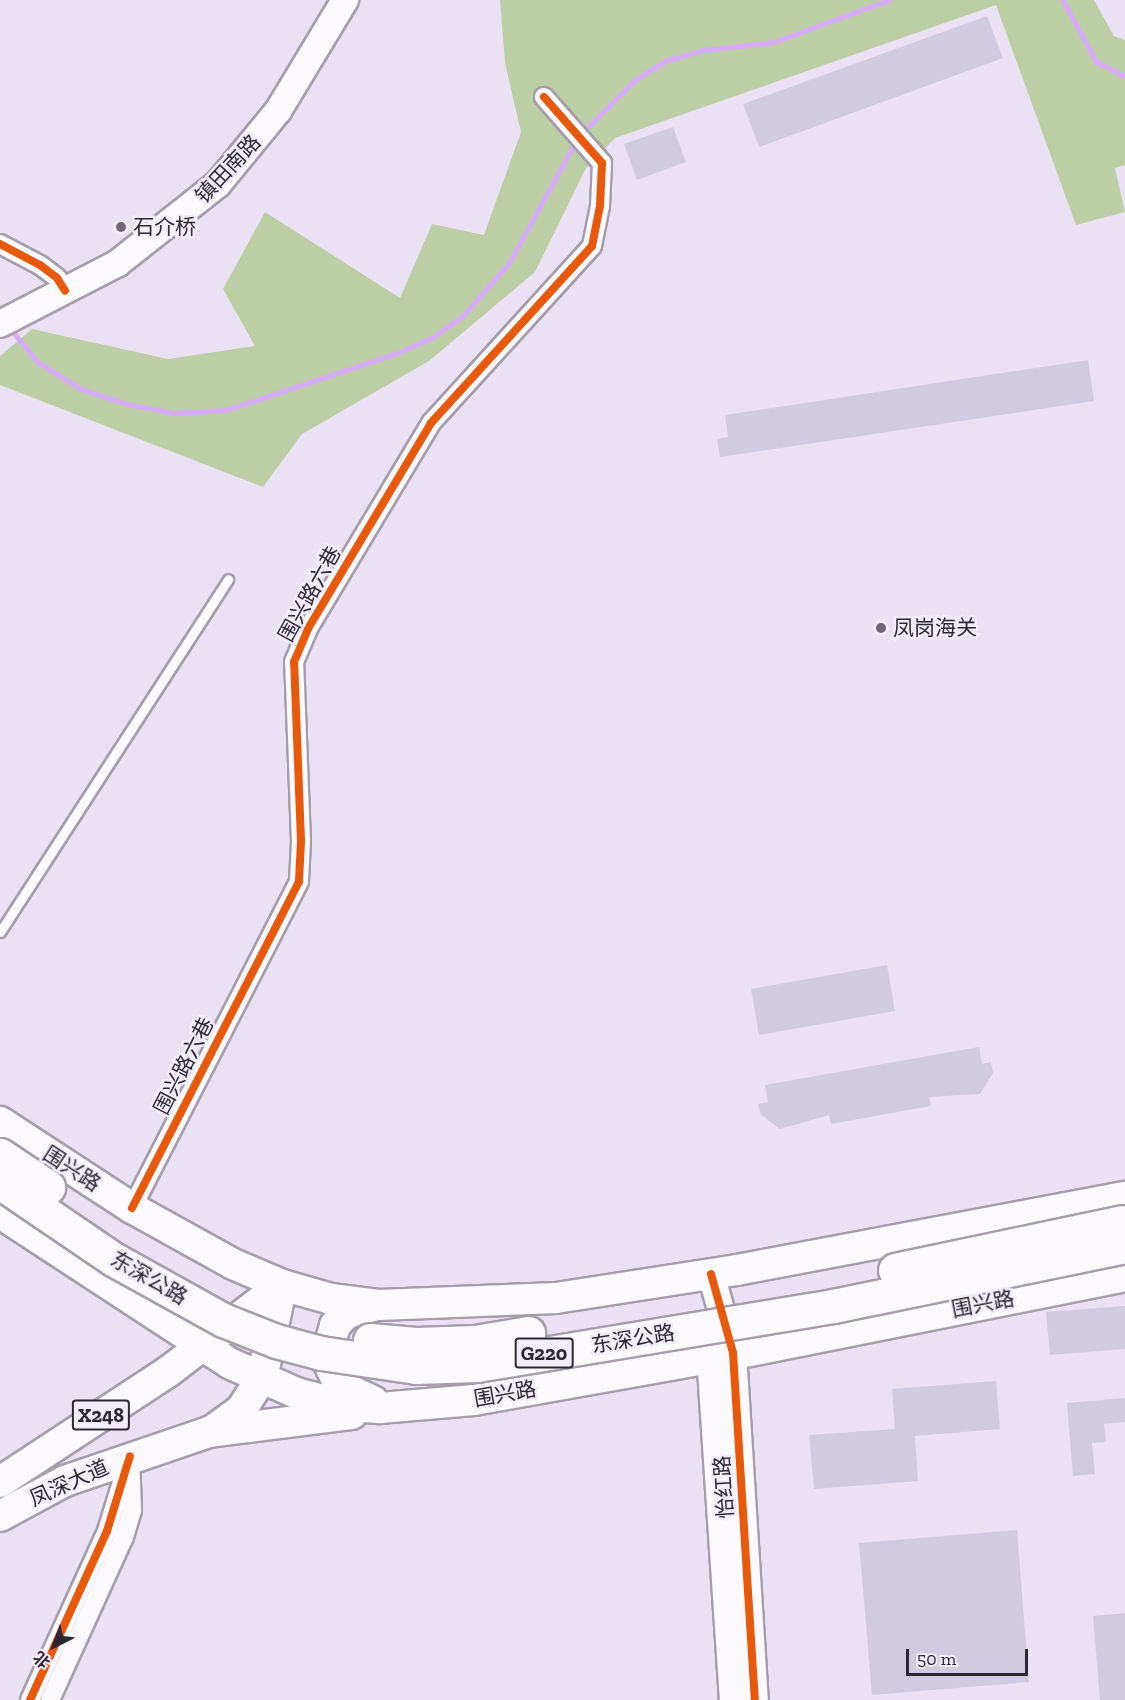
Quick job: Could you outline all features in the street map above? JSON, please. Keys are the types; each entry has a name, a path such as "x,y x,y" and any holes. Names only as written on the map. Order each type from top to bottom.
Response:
{"highway":[{"name":"东深公路","path":"0,1155 125,1239 233,1299 283,1320 326,1331 416,1344 475,1342 829,1284 1124,1222"},
{"name":"东深公路","path":"0,1182 113,1259 223,1320 276,1341 321,1353 416,1367 477,1365 833,1306 1124,1222"}],"main road":[{"name":"镇田南路","path":"0,324 33,308 61,284 145,226 208,174 264,102 327,0"},
{"name":"镇田南路","path":"0,305 61,284 153,238 218,184 278,111 345,0"},
{"name":"围兴路","path":"0,1122 132,1208 233,1264 282,1286 331,1299 379,1305 556,1298 711,1274 1124,1222"},
{"name":"围兴路","path":"0,1213 201,1346 262,1378 342,1405 380,1408 474,1400 721,1355 1125,1276"},
{"name":"怡红路","path":"711,1274 755,1700"},
{"name":"X248","path":"201,1346 282,1286"},
{"name":"X248","path":"209,1432 241,1410 262,1378 282,1286"},
{"path":"379,1305 347,1314 335,1325 326,1357 330,1373 339,1385 370,1401 424,1405"},
{"name":"凤深大道","path":"0,1482 201,1346"},
{"name":"怡红路","path":"721,1355 734,1700"},
{"path":"209,1432 424,1405"},
{"name":"凤深大道","path":"0,1516 65,1481 130,1456 209,1432"}],"street":[{"name":"围兴路六巷","path":"132,1208 299,881 301,841 294,662 309,627 430,423 592,246 600,206 602,163 549,104"},
{"path":"0,244 61,284"},
{"path":"30,1700 107,1531 130,1456"},
{"path":"50,1700 124,1537 132,1510 130,1456"}],"lane":[{"path":"0,932 228,579"}],"green space":[{"path":"500,0 1094,0 1114,36 1125,40 1125,165 1115,168 1125,212 1076,225 996,5 615,138 586,168 535,272 429,361 302,434 263,487 0,385 0,356 32,329 168,359 255,346 223,289 265,212 400,298 432,224 484,235 521,132 505,63"}],"building":[{"path":"987,16 1003,58 759,147 743,104"},
{"path":"673,127 686,162 637,180 624,144"},
{"path":"1088,360 1094,401 720,457 717,439 728,437 725,415"},
{"path":"887,965 895,1011 759,1035 751,989"},
{"path":"979,1047 982,1064 991,1062 993,1073 980,1094 929,1097 931,1106 831,1124 829,1115 780,1129 761,1115 758,1104 768,1102 765,1085"},
{"path":"1125,1306 1125,1349 1050,1355 1046,1312"},
{"path":"996,1381 1000,1429 915,1436 918,1481 814,1489 809,1435 895,1429 892,1389"},
{"path":"1125,1398 1125,1422 1104,1424 1106,1442 1092,1443 1095,1474 1073,1476 1067,1403"},
{"path":"1017,1530 1029,1682 872,1695 859,1543"},
{"path":"1125,1613 1125,1700 1100,1700 1093,1616"}],"waterway":[{"path":"581,134 635,80 665,61 704,50 774,42 889,0"},
{"path":"1063,0 1097,62 1125,76"},
{"path":"10,328 38,362 81,389 128,404 174,413 226,410 400,352 433,337 463,316 509,263 576,141"}],"cycle path":[{"path":"132,1208 299,881 301,841 294,662 309,627 431,423 592,246 600,206 602,163 544,97"},
{"path":"0,244 40,265 57,278 65,291"},
{"path":"711,1274 733,1353 755,1700"},
{"path":"30,1700 107,1531 130,1456"}],"place":[{"name":"石介桥","path":"121,227"},
{"name":"凤岗海关","path":"881,628"}]}
